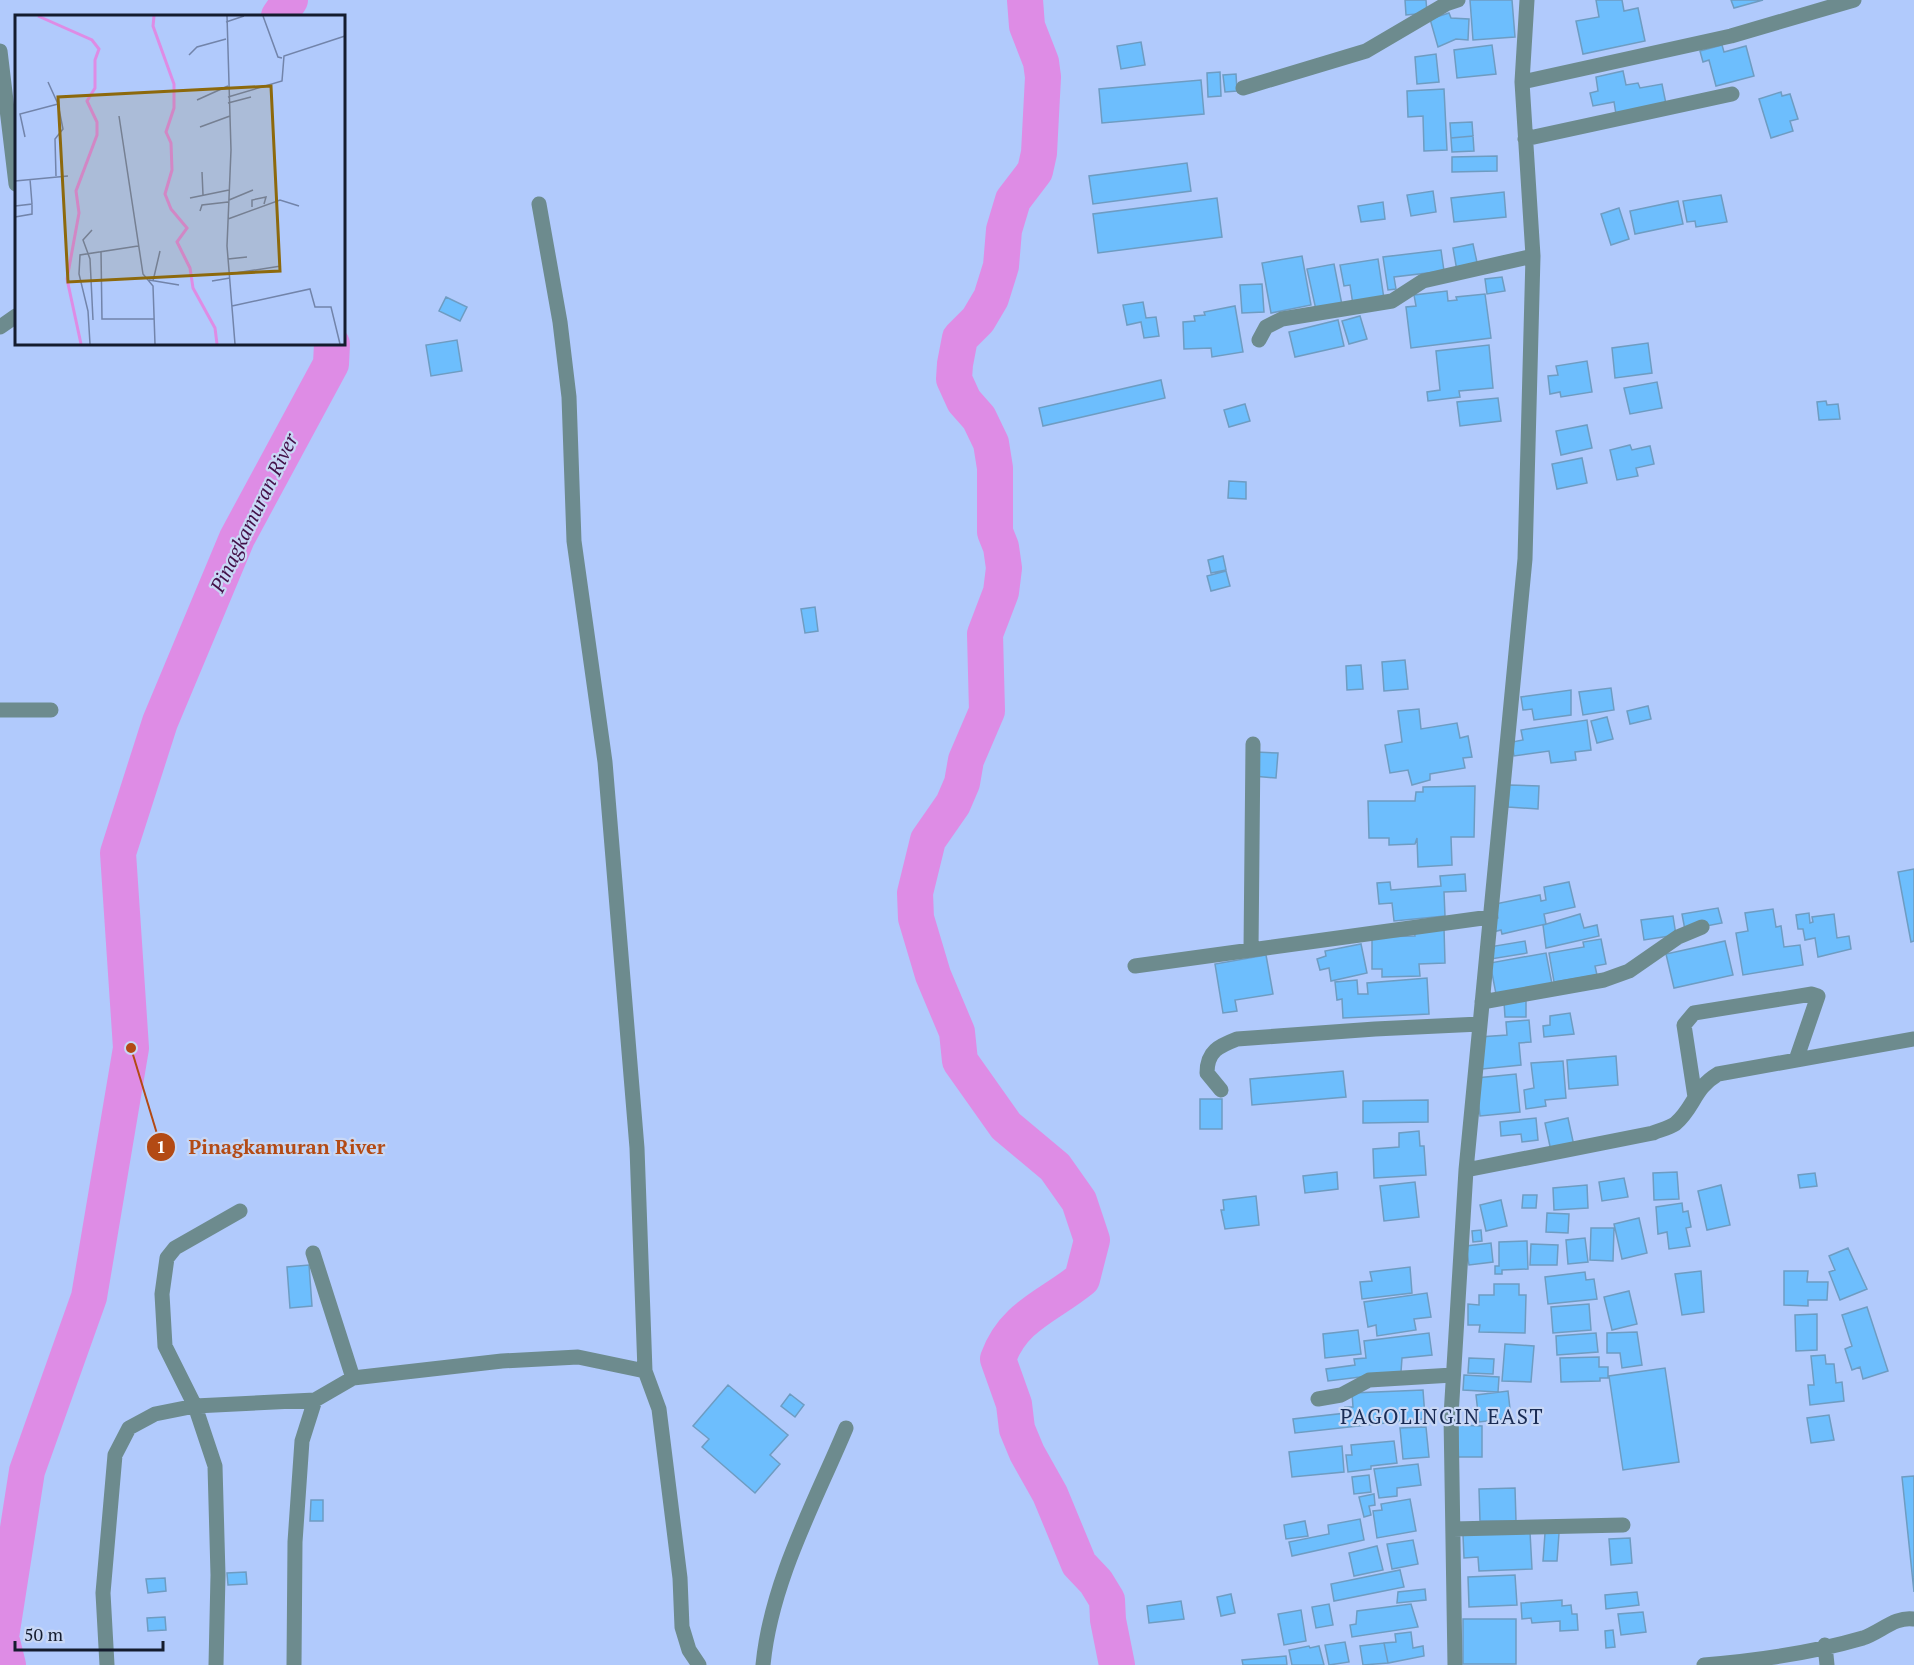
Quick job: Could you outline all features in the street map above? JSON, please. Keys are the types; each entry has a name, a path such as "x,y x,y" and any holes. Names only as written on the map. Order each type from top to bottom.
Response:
{"street":[{"path":"1243,88 1366,51 1446,4 1458,0"},
{"path":"1455,1665 1451,1416 1466,1170 1525,559 1533,256 1522,82 1527,0"},
{"path":"1522,82 1731,36 1854,0"},
{"path":"1,57 15,176"},
{"path":"1525,139 1732,94"},
{"path":"539,204 560,322 569,397 574,541 605,762 637,1149 645,1371 659,1409 680,1578 682,1628 689,1650 699,1665"},
{"path":"1258,340 1266,327 1282,319 1392,302 1423,281 1533,256"},
{"path":"0,327 15,317"},
{"path":"0,710 51,710"},
{"path":"1251,950 1253,744"},
{"path":"1135,966 1490,916"},
{"path":"1482,1002 1604,980 1629,971 1678,936 1702,927"},
{"path":"1695,1097 1684,1024 1694,1012 1812,994 1818,996 1796,1060"},
{"path":"1221,1089 1207,1073 1210,1054 1218,1046 1237,1040 1376,1029 1480,1024"},
{"path":"1466,1170 1653,1133 1674,1125 1703,1083 1718,1074 1914,1038"},
{"path":"216,1665 218,1575 215,1466 195,1406 165,1346 162,1294 167,1258 175,1248 240,1211"},
{"path":"312,1253 353,1378"},
{"path":"107,1665 103,1593 115,1455 129,1428 155,1414 195,1406 315,1400 353,1378 502,1361 578,1358 645,1371"},
{"path":"1318,1399 1341,1395 1369,1380 1454,1376"},
{"path":"294,1665 295,1542 302,1452 315,1400"},
{"path":"763,1665 765,1637 776,1600 846,1428"},
{"path":"1453,1529 1623,1525"},
{"path":"1704,1665 1741,1662 1865,1637 1905,1618 1914,1619"},
{"path":"1825,1645 1827,1665"}],"building":[{"path":"1405,0 1426,0 1427,13 1406,15"},
{"path":"1470,0 1512,0 1515,37 1473,40"},
{"path":"1596,0 1622,0 1624,11 1638,8 1645,41 1583,54 1576,21 1599,17"},
{"path":"1731,0 1763,0 1734,8"},
{"path":"1449,13 1451,18 1469,19 1468,40 1456,39 1438,47 1430,19"},
{"path":"1141,42 1145,65 1121,69 1117,46"},
{"path":"1492,45 1496,74 1457,78 1454,50"},
{"path":"1722,45 1724,52 1746,46 1754,76 1716,86 1709,60 1703,62 1700,51"},
{"path":"1436,54 1439,82 1417,84 1415,57"},
{"path":"1623,71 1626,85 1638,83 1640,88 1662,84 1666,104 1616,114 1614,102 1593,106 1590,93 1598,91 1596,77"},
{"path":"1220,72 1221,96 1208,97 1207,73"},
{"path":"1236,74 1237,91 1225,92 1223,75"},
{"path":"1201,80 1204,114 1102,123 1099,89"},
{"path":"1444,89 1447,150 1424,151 1423,116 1408,117 1407,91"},
{"path":"1781,92 1782,96 1790,94 1798,119 1790,121 1793,131 1771,138 1759,99"},
{"path":"1472,122 1473,136 1451,138 1450,123"},
{"path":"1473,136 1474,151 1452,152 1451,138"},
{"path":"1497,156 1497,171 1452,172 1452,157"},
{"path":"1187,163 1191,191 1093,204 1089,176"},
{"path":"1433,191 1436,212 1411,216 1407,195"},
{"path":"1504,192 1506,217 1454,222 1451,198"},
{"path":"1721,195 1727,222 1696,227 1695,221 1687,222 1683,201"},
{"path":"1217,198 1222,237 1098,253 1093,214"},
{"path":"1678,201 1683,224 1635,234 1630,211"},
{"path":"1383,202 1385,219 1361,222 1358,206"},
{"path":"1619,208 1629,239 1611,245 1601,214"},
{"path":"1473,244 1478,267 1457,271 1453,248"},
{"path":"1441,250 1444,271 1394,277 1396,289 1388,290 1383,257"},
{"path":"1302,256 1311,305 1271,313 1262,263"},
{"path":"1378,259 1384,299 1353,305 1350,285 1344,286 1340,265"},
{"path":"1334,264 1342,305 1316,310 1307,269"},
{"path":"1502,277 1505,291 1487,294 1485,279"},
{"path":"1262,284 1264,312 1242,313 1240,285"},
{"path":"1447,291 1448,301 1457,300 1456,297 1485,294 1491,338 1411,348 1406,307 1416,306 1414,295"},
{"path":"446,297 467,307 460,321 439,311"},
{"path":"1143,302 1146,318 1156,317 1159,336 1144,338 1141,322 1127,325 1123,305"},
{"path":"1235,306 1243,352 1212,357 1211,348 1184,349 1183,322 1195,321 1194,316 1205,315 1204,312"},
{"path":"1360,316 1367,339 1349,344 1342,321"},
{"path":"1338,320 1344,346 1295,357 1289,332"},
{"path":"457,340 462,371 431,376 426,345"},
{"path":"1648,343 1652,373 1615,378 1612,348"},
{"path":"1489,345 1493,388 1459,391 1460,397 1428,401 1427,392 1440,390 1436,351"},
{"path":"1587,361 1592,392 1561,397 1560,392 1550,394 1548,376 1558,375 1556,366"},
{"path":"1161,380 1165,398 1043,426 1039,408"},
{"path":"1657,382 1662,408 1630,414 1624,388"},
{"path":"1498,398 1501,421 1460,426 1457,402"},
{"path":"1826,401 1827,405 1838,404 1840,419 1819,420 1817,402"},
{"path":"1245,404 1250,421 1229,427 1224,410"},
{"path":"1587,425 1592,448 1561,455 1556,431"},
{"path":"1630,445 1632,450 1650,446 1654,464 1636,468 1638,476 1617,480 1610,450"},
{"path":"1582,458 1587,483 1557,489 1552,464"},
{"path":"1229,481 1246,482 1246,499 1228,498"},
{"path":"1223,556 1226,570 1211,573 1208,560"},
{"path":"1226,571 1230,586 1211,591 1207,576"},
{"path":"815,607 818,631 805,633 801,609"},
{"path":"1405,660 1408,689 1384,691 1382,662"},
{"path":"1361,665 1363,689 1347,690 1346,666"},
{"path":"1611,688 1614,710 1583,715 1579,692"},
{"path":"1571,690 1571,715 1534,720 1532,709 1523,710 1521,697"},
{"path":"1648,706 1651,719 1630,724 1627,711"},
{"path":"1419,709 1421,729 1457,723 1460,738 1468,736 1472,757 1463,758 1465,768 1430,774 1430,780 1412,785 1408,770 1390,773 1385,745 1402,742 1398,711"},
{"path":"1607,717 1613,739 1597,743 1591,721"},
{"path":"1587,720 1591,750 1575,752 1576,760 1551,763 1549,751 1514,756 1512,742 1523,740 1521,730"},
{"path":"1255,752 1278,753 1276,778 1253,776"},
{"path":"1509,785 1539,786 1538,809 1508,807"},
{"path":"1475,786 1474,837 1451,837 1452,865 1418,867 1417,838 1415,844 1389,845 1389,838 1369,838 1368,801 1415,801 1416,792 1423,792 1423,787"},
{"path":"1914,869 1914,941 1911,942 1898,872"},
{"path":"1465,874 1466,891 1444,892 1445,916 1394,921 1392,903 1379,904 1377,883 1390,882 1391,890 1441,886 1440,876"},
{"path":"1569,882 1575,907 1544,914 1546,924 1502,934 1501,930 1493,932 1490,920 1498,918 1495,904 1540,895 1541,901 1546,900 1544,887"},
{"path":"1718,908 1722,923 1685,930 1682,914"},
{"path":"1773,909 1776,927 1781,926 1784,947 1800,945 1803,965 1743,975 1736,933 1748,931 1745,913"},
{"path":"1809,913 1810,923 1813,922 1812,917 1834,914 1837,938 1849,936 1851,949 1818,957 1815,938 1805,940 1803,929 1798,929 1796,915"},
{"path":"1580,914 1584,928 1597,925 1599,936 1546,948 1543,925"},
{"path":"1673,916 1676,935 1644,940 1641,920"},
{"path":"1414,928 1444,928 1445,963 1419,964 1420,976 1382,977 1382,969 1372,969 1372,937 1415,936"},
{"path":"1601,939 1606,964 1595,966 1597,975 1554,982 1549,953 1584,947 1583,942"},
{"path":"1525,941 1527,953 1491,959 1489,947"},
{"path":"1725,941 1733,975 1674,988 1666,954"},
{"path":"1361,944 1367,973 1331,981 1329,968 1320,970 1317,959 1326,956 1325,951"},
{"path":"1546,953 1552,984 1496,994 1490,963"},
{"path":"1266,955 1273,994 1235,1000 1237,1011 1223,1013 1215,964"},
{"path":"1427,978 1429,1014 1343,1018 1342,999 1337,1000 1335,982 1357,980 1358,994 1368,994 1367,983"},
{"path":"1526,1001 1526,1017 1505,1017 1504,1002"},
{"path":"1570,1013 1574,1034 1544,1037 1543,1026 1550,1025 1550,1016"},
{"path":"1529,1020 1531,1042 1519,1043 1521,1065 1482,1069 1479,1037 1507,1035 1506,1022"},
{"path":"1616,1056 1618,1085 1569,1089 1567,1060"},
{"path":"1563,1061 1566,1098 1545,1100 1546,1106 1526,1109 1524,1090 1534,1088 1531,1063"},
{"path":"1343,1071 1346,1097 1252,1105 1250,1079"},
{"path":"1516,1074 1520,1112 1480,1116 1476,1078"},
{"path":"1200,1099 1222,1099 1222,1129 1200,1129"},
{"path":"1428,1100 1428,1122 1363,1123 1363,1101"},
{"path":"1536,1118 1538,1140 1522,1142 1521,1134 1501,1136 1500,1122"},
{"path":"1568,1118 1574,1146 1551,1151 1545,1123"},
{"path":"1419,1131 1420,1146 1424,1146 1426,1175 1374,1178 1373,1149 1399,1147 1399,1133"},
{"path":"1337,1172 1338,1189 1305,1193 1303,1176"},
{"path":"1677,1172 1679,1199 1654,1200 1653,1173"},
{"path":"1815,1173 1817,1186 1800,1188 1798,1175"},
{"path":"1624,1178 1628,1197 1602,1201 1599,1182"},
{"path":"1415,1182 1419,1217 1384,1221 1380,1186"},
{"path":"1587,1185 1588,1208 1554,1210 1553,1188"},
{"path":"1721,1185 1730,1225 1707,1230 1698,1191"},
{"path":"1523,1195 1537,1195 1536,1208 1522,1208"},
{"path":"1256,1196 1259,1225 1225,1229 1221,1210 1224,1210 1223,1200"},
{"path":"1501,1200 1507,1226 1486,1231 1480,1205"},
{"path":"1682,1203 1683,1212 1688,1211 1691,1227 1686,1228 1690,1246 1669,1249 1667,1232 1658,1234 1656,1207"},
{"path":"1547,1213 1569,1214 1568,1233 1546,1232"},
{"path":"1639,1218 1647,1253 1622,1259 1614,1224"},
{"path":"1591,1228 1614,1228 1613,1261 1590,1260"},
{"path":"1481,1230 1482,1241 1473,1242 1472,1231"},
{"path":"1585,1238 1588,1262 1568,1264 1566,1240"},
{"path":"1527,1241 1528,1269 1502,1270 1502,1274 1495,1274 1495,1266 1499,1266 1499,1242"},
{"path":"1491,1243 1493,1262 1469,1265 1466,1246"},
{"path":"1531,1244 1558,1245 1557,1265 1530,1265"},
{"path":"1848,1248 1867,1289 1840,1300 1829,1272 1835,1270 1829,1256"},
{"path":"309,1265 312,1306 290,1308 287,1267"},
{"path":"1410,1267 1412,1293 1362,1299 1360,1282 1372,1281 1370,1272"},
{"path":"1701,1271 1704,1312 1682,1315 1675,1274"},
{"path":"1784,1271 1808,1271 1807,1282 1828,1282 1827,1300 1808,1300 1808,1306 1784,1305"},
{"path":"1585,1272 1586,1280 1594,1279 1597,1299 1548,1304 1545,1277"},
{"path":"1494,1284 1519,1284 1519,1295 1526,1295 1525,1333 1479,1332 1480,1325 1468,1325 1468,1304 1479,1305 1479,1295 1494,1295"},
{"path":"1629,1291 1637,1324 1612,1330 1604,1297"},
{"path":"1427,1293 1431,1317 1414,1319 1416,1330 1377,1336 1376,1325 1368,1327 1364,1302"},
{"path":"1589,1304 1591,1330 1553,1333 1551,1307"},
{"path":"1867,1307 1888,1371 1863,1379 1860,1367 1852,1370 1845,1349 1852,1346 1842,1315"},
{"path":"1817,1314 1817,1350 1796,1351 1795,1315"},
{"path":"1358,1330 1361,1354 1325,1358 1323,1334"},
{"path":"1637,1332 1642,1365 1622,1368 1620,1353 1607,1353 1607,1333"},
{"path":"1429,1333 1432,1355 1402,1358 1401,1372 1328,1381 1326,1369 1355,1365 1354,1359 1366,1358 1364,1341"},
{"path":"1596,1333 1598,1352 1557,1355 1556,1336"},
{"path":"1505,1344 1534,1346 1531,1382 1502,1381"},
{"path":"1825,1355 1826,1364 1834,1364 1836,1383 1842,1382 1844,1401 1810,1405 1808,1385 1814,1385 1811,1356"},
{"path":"1599,1357 1599,1367 1608,1367 1608,1378 1600,1378 1600,1381 1561,1382 1560,1358"},
{"path":"1469,1358 1494,1359 1493,1374 1468,1373"},
{"path":"1665,1368 1679,1462 1623,1470 1609,1376"},
{"path":"1464,1375 1499,1377 1498,1392 1463,1390"},
{"path":"728,1385 788,1435 770,1455 780,1464 755,1493 702,1447 709,1439 693,1426"},
{"path":"1423,1390 1425,1417 1422,1419 1295,1433 1293,1419 1346,1413 1345,1407 1353,1407 1352,1393"},
{"path":"1508,1391 1511,1418 1479,1422 1476,1395"},
{"path":"790,1394 804,1405 795,1417 781,1406"},
{"path":"1829,1415 1834,1440 1811,1443 1807,1418"},
{"path":"1458,1425 1482,1426 1482,1457 1458,1457"},
{"path":"1426,1427 1429,1457 1403,1459 1400,1428"},
{"path":"1394,1441 1397,1463 1348,1472 1346,1455 1352,1455 1351,1445"},
{"path":"1342,1446 1344,1472 1292,1477 1289,1452"},
{"path":"1418,1464 1421,1485 1397,1488 1397,1496 1379,1498 1374,1469"},
{"path":"1369,1475 1371,1492 1354,1494 1352,1477"},
{"path":"1914,1476 1914,1592 1902,1477"},
{"path":"1515,1488 1516,1521 1480,1521 1479,1489"},
{"path":"1374,1494 1375,1505 1369,1506 1371,1515 1364,1517 1359,1497"},
{"path":"1410,1499 1416,1531 1377,1538 1373,1511 1382,1510 1381,1504"},
{"path":"311,1500 323,1500 323,1521 310,1521"},
{"path":"1360,1519 1364,1540 1292,1556 1289,1542 1329,1534 1328,1525"},
{"path":"1305,1521 1308,1536 1286,1539 1284,1525"},
{"path":"1530,1532 1532,1569 1479,1571 1478,1557 1464,1558 1463,1535"},
{"path":"1545,1533 1559,1533 1557,1561 1543,1561"},
{"path":"1630,1538 1632,1563 1611,1565 1609,1539"},
{"path":"1413,1540 1418,1564 1392,1569 1387,1544"},
{"path":"1377,1546 1383,1570 1354,1576 1349,1553"},
{"path":"1400,1570 1404,1587 1334,1601 1331,1584"},
{"path":"246,1572 247,1584 228,1585 227,1573"},
{"path":"1515,1575 1517,1605 1469,1607 1468,1577"},
{"path":"165,1578 166,1591 148,1593 146,1579"},
{"path":"1425,1589 1426,1600 1397,1603 1398,1592"},
{"path":"1637,1592 1639,1605 1606,1609 1605,1595"},
{"path":"1231,1594 1235,1613 1221,1616 1217,1597"},
{"path":"1562,1600 1562,1606 1571,1605 1572,1614 1577,1614 1578,1630 1560,1631 1560,1621 1532,1623 1531,1618 1522,1619 1521,1603"},
{"path":"1181,1601 1184,1619 1149,1623 1147,1606"},
{"path":"1329,1604 1333,1625 1316,1628 1312,1607"},
{"path":"1411,1604 1418,1627 1352,1637 1350,1625 1356,1624 1357,1611"},
{"path":"1301,1610 1306,1641 1284,1645 1278,1614"},
{"path":"1643,1612 1646,1632 1621,1635 1618,1614"},
{"path":"165,1617 166,1630 148,1631 147,1618"},
{"path":"1463,1619 1516,1619 1516,1664 1463,1664"},
{"path":"1613,1630 1615,1647 1606,1648 1605,1631"},
{"path":"1411,1632 1413,1648 1423,1646 1424,1656 1388,1663 1384,1643 1396,1642 1395,1634"},
{"path":"1345,1642 1349,1662 1329,1665 1325,1645"},
{"path":"1384,1643 1388,1663 1363,1665 1360,1646"},
{"path":"1309,1646 1310,1648 1319,1646 1324,1665 1292,1665 1289,1650"},
{"path":"1286,1656 1287,1665 1243,1665 1242,1660"}],"waterway":[{"name":"Pinagkamuran River","path":"280,15 290,0"},
{"path":"1025,0 1027,26 1041,62 1043,77 1039,153 1035,171 1013,200 1004,230 1001,266 991,298 978,320 960,338 954,379 964,401 979,418 991,443 995,468 995,532 1001,547 1004,568 1001,592 985,634 987,711 966,760 962,783 953,804 928,840 915,893 916,918 933,975 957,1032 960,1061 1006,1126 1055,1167 1079,1201 1092,1240 1082,1279 1022,1322 1005,1344 998,1359 1014,1404 1017,1429 1027,1453 1050,1494 1079,1564 1096,1582 1107,1600 1108,1620 1117,1665"},
{"name":"Pinagkamuran River","path":"8,1665 1,1637 27,1471 89,1297 131,1048 118,853 160,722 237,538 331,364 332,345"}],"place":[{"name":"Pinagkamuran River","path":"131,1048"}],"district":[{"name":"PAGOLINGIN EAST","path":"1442,1417"}]}
